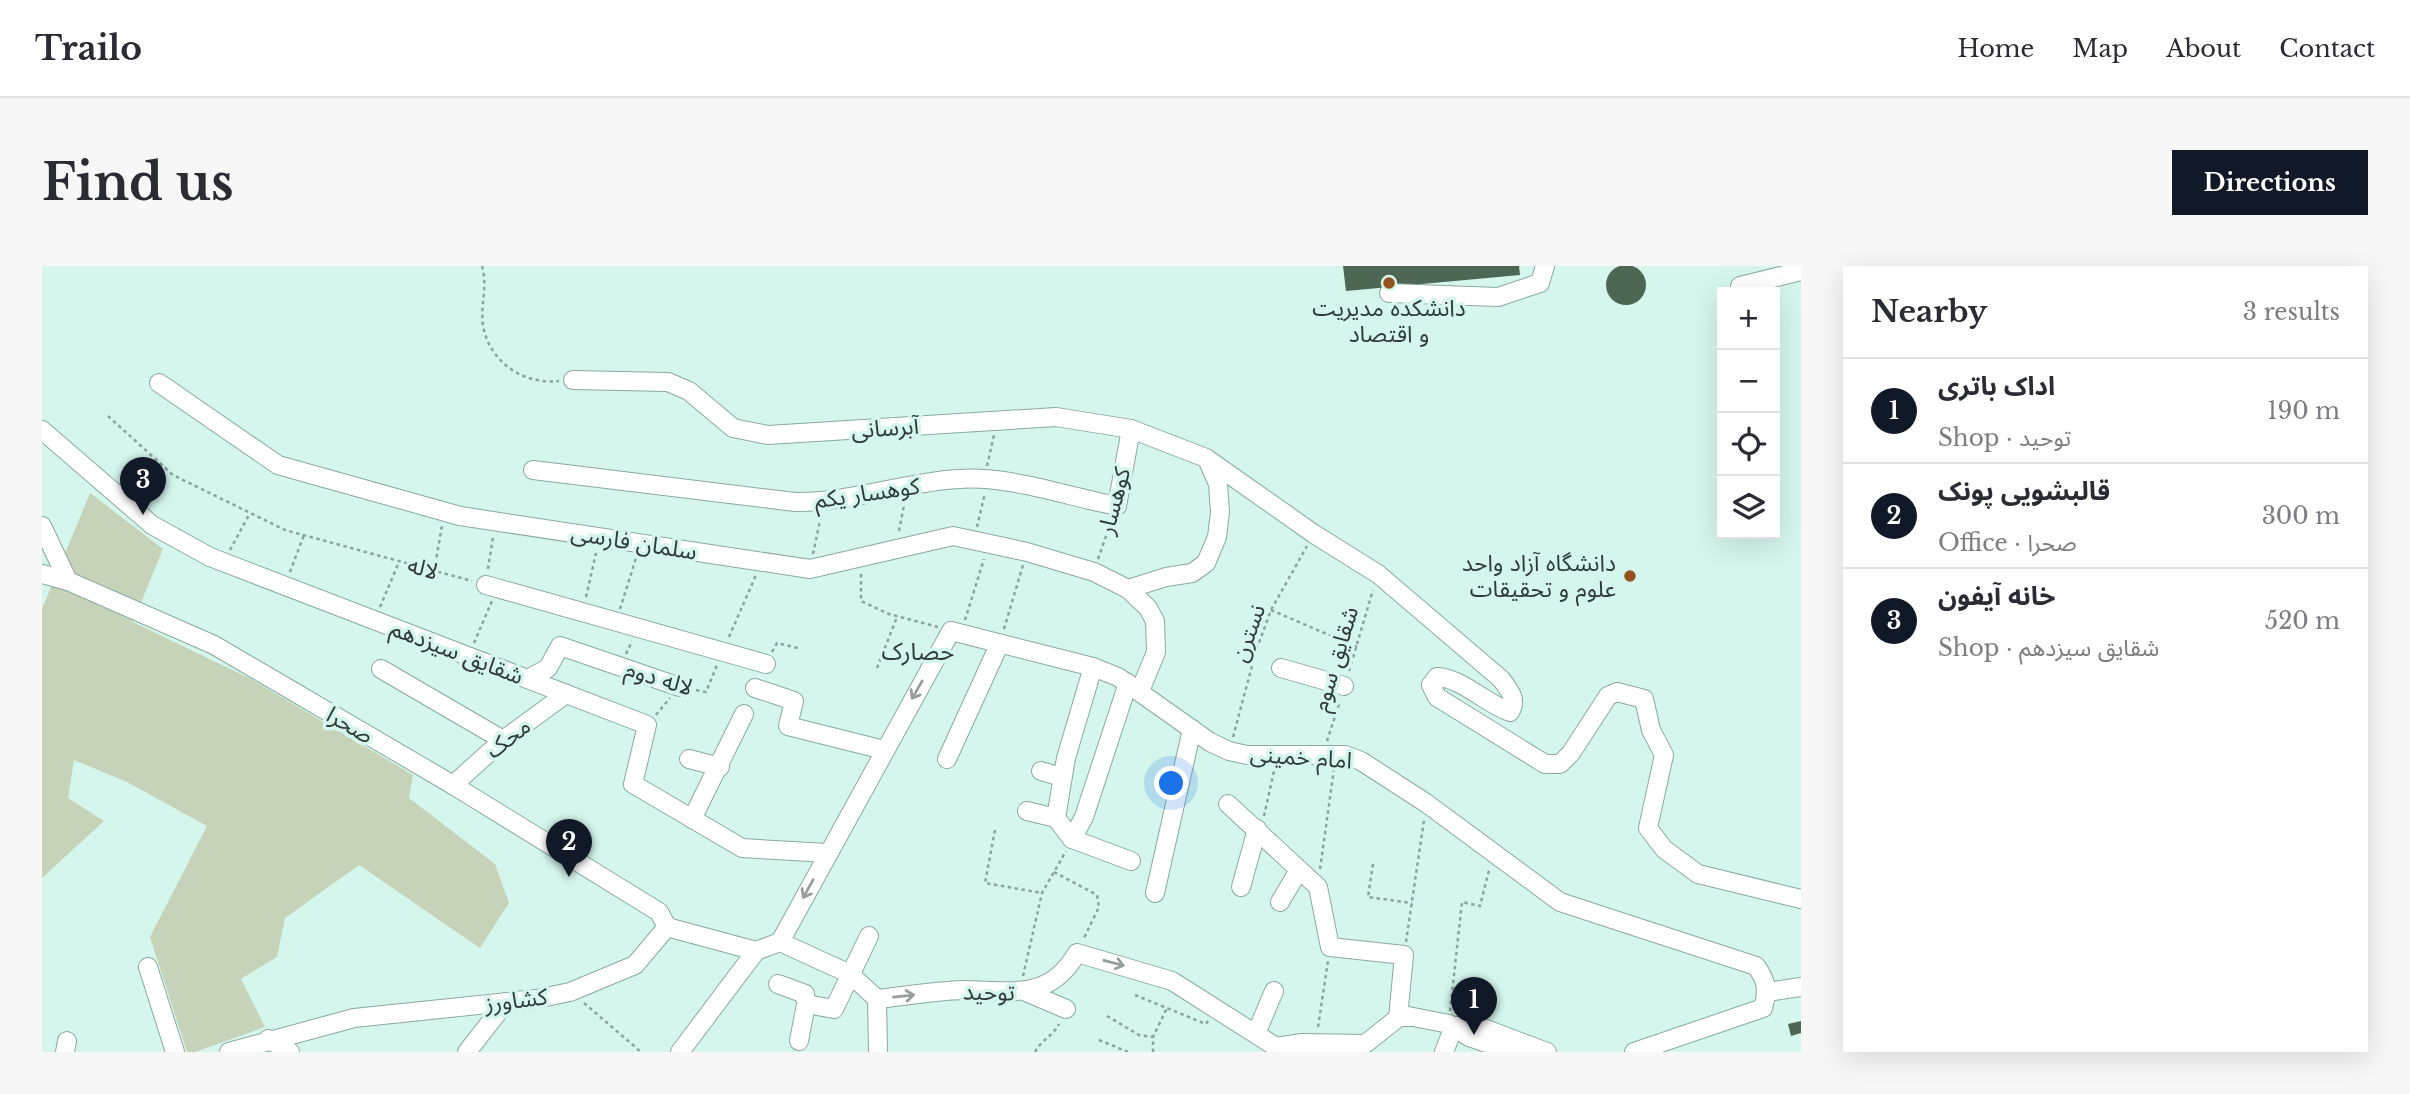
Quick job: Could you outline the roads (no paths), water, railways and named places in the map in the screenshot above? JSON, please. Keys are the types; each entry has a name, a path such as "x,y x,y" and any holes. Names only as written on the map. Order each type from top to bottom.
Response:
{"street":[{"path":"1389,293 1498,297 1540,283 1545,266"},
{"path":"1740,286 1801,271"},
{"name":"آبرسانی","path":"573,380 668,382 689,391 733,428 768,435 1056,416 1131,429 1206,458 1314,534 1378,574 1501,679 1513,695 1514,705 1510,712 1491,705 1448,678 1437,677 1431,685 1437,697 1545,764 1560,764 1571,753 1608,696 1617,692 1644,699 1651,730 1664,755 1648,828 1664,849 1698,874 1801,899"},
{"name":"سلمان فارسی","path":"159,383 278,465 445,512 641,541 761,564 810,569 953,536 1027,552 1094,572 1128,589"},
{"name":"کوهسار","path":"1117,506 1131,429"},
{"name":"شقایق سیزدهم","path":"42,430 152,525 224,562 648,725 633,784 692,819"},
{"path":"1072,839 1103,776 1134,687 1156,652 1158,640 1155,621 1148,608 1128,589 1166,577 1192,573 1206,564 1217,537 1220,512 1218,484 1206,458"},
{"name":"کوهسار یکم","path":"533,470 795,502 824,503 908,487 986,479 1117,506"},
{"path":"42,526 68,581"},
{"name":"صحرا","path":"42,574 68,581 214,645 453,785 659,912 667,927"},
{"path":"492,587 766,664"},
{"name":"امام خمینی","path":"884,750 956,632 1093,667 1134,687 1192,729 1229,751 1247,755 1330,755 1362,761 1426,803 1550,896 1572,908 1756,966 1766,979 1767,992"},
{"path":"947,759 999,645"},
{"name":"لاله دوم","path":"528,679 548,668 560,646 680,687"},
{"path":"1056,818 1061,777 1093,667"},
{"path":"1281,668 1344,686"},
{"path":"381,669 503,740"},
{"path":"680,1052 756,951 780,942 884,750 788,726 794,701 755,688"},
{"name":"محک","path":"453,785 503,740 566,694"},
{"path":"744,714 692,819 742,848 827,853"},
{"path":"1155,893 1192,729"},
{"path":"689,759 720,767"},
{"path":"1041,771 1061,777"},
{"path":"1228,804 1318,887 1330,947 1404,955 1398,1018"},
{"path":"1027,811 1056,818 1072,839 1131,861"},
{"path":"1241,887 1259,831"},
{"path":"1280,902 1299,870"},
{"path":"667,927 756,951"},
{"name":"کشاورز","path":"229,1052 354,1018 506,1002 570,992 635,965 667,927"},
{"path":"806,1004 834,1009 869,936"},
{"path":"780,942 850,974 877,999 878,1052"},
{"name":"توحید","path":"877,999 961,990 1023,992 1058,978 1077,953 1172,981 1256,1034"},
{"path":"148,967 175,1052"},
{"path":"778,984 804,994 806,1004 799,1041"},
{"path":"1634,1052 1763,1007 1767,992 1801,987"},
{"path":"1274,991 1256,1034 1276,1047 1365,1044 1398,1018 1408,1016 1451,1025 1478,1026 1547,1052"},
{"path":"1023,992 1066,1009"},
{"path":"467,1052 506,1002"},
{"path":"1444,1052 1451,1025"},
{"path":"1451,1025 1469,1037 1513,1052"},
{"path":"268,1040 290,1052"}],"place":[{"name":"دانشکده مدیریت و اقتصاد","path":"1389,283"},
{"name":"خانه آیفون","path":"143,515"},
{"name":"دانشگاه آزاد واحد علوم و تحقیقات","path":"1630,576"},
{"name":"قالبشویی پونک","path":"569,877"},
{"name":"اداک باتری","path":"1474,1035"}],"district":[{"name":"حصارک","path":"918,651"}]}
